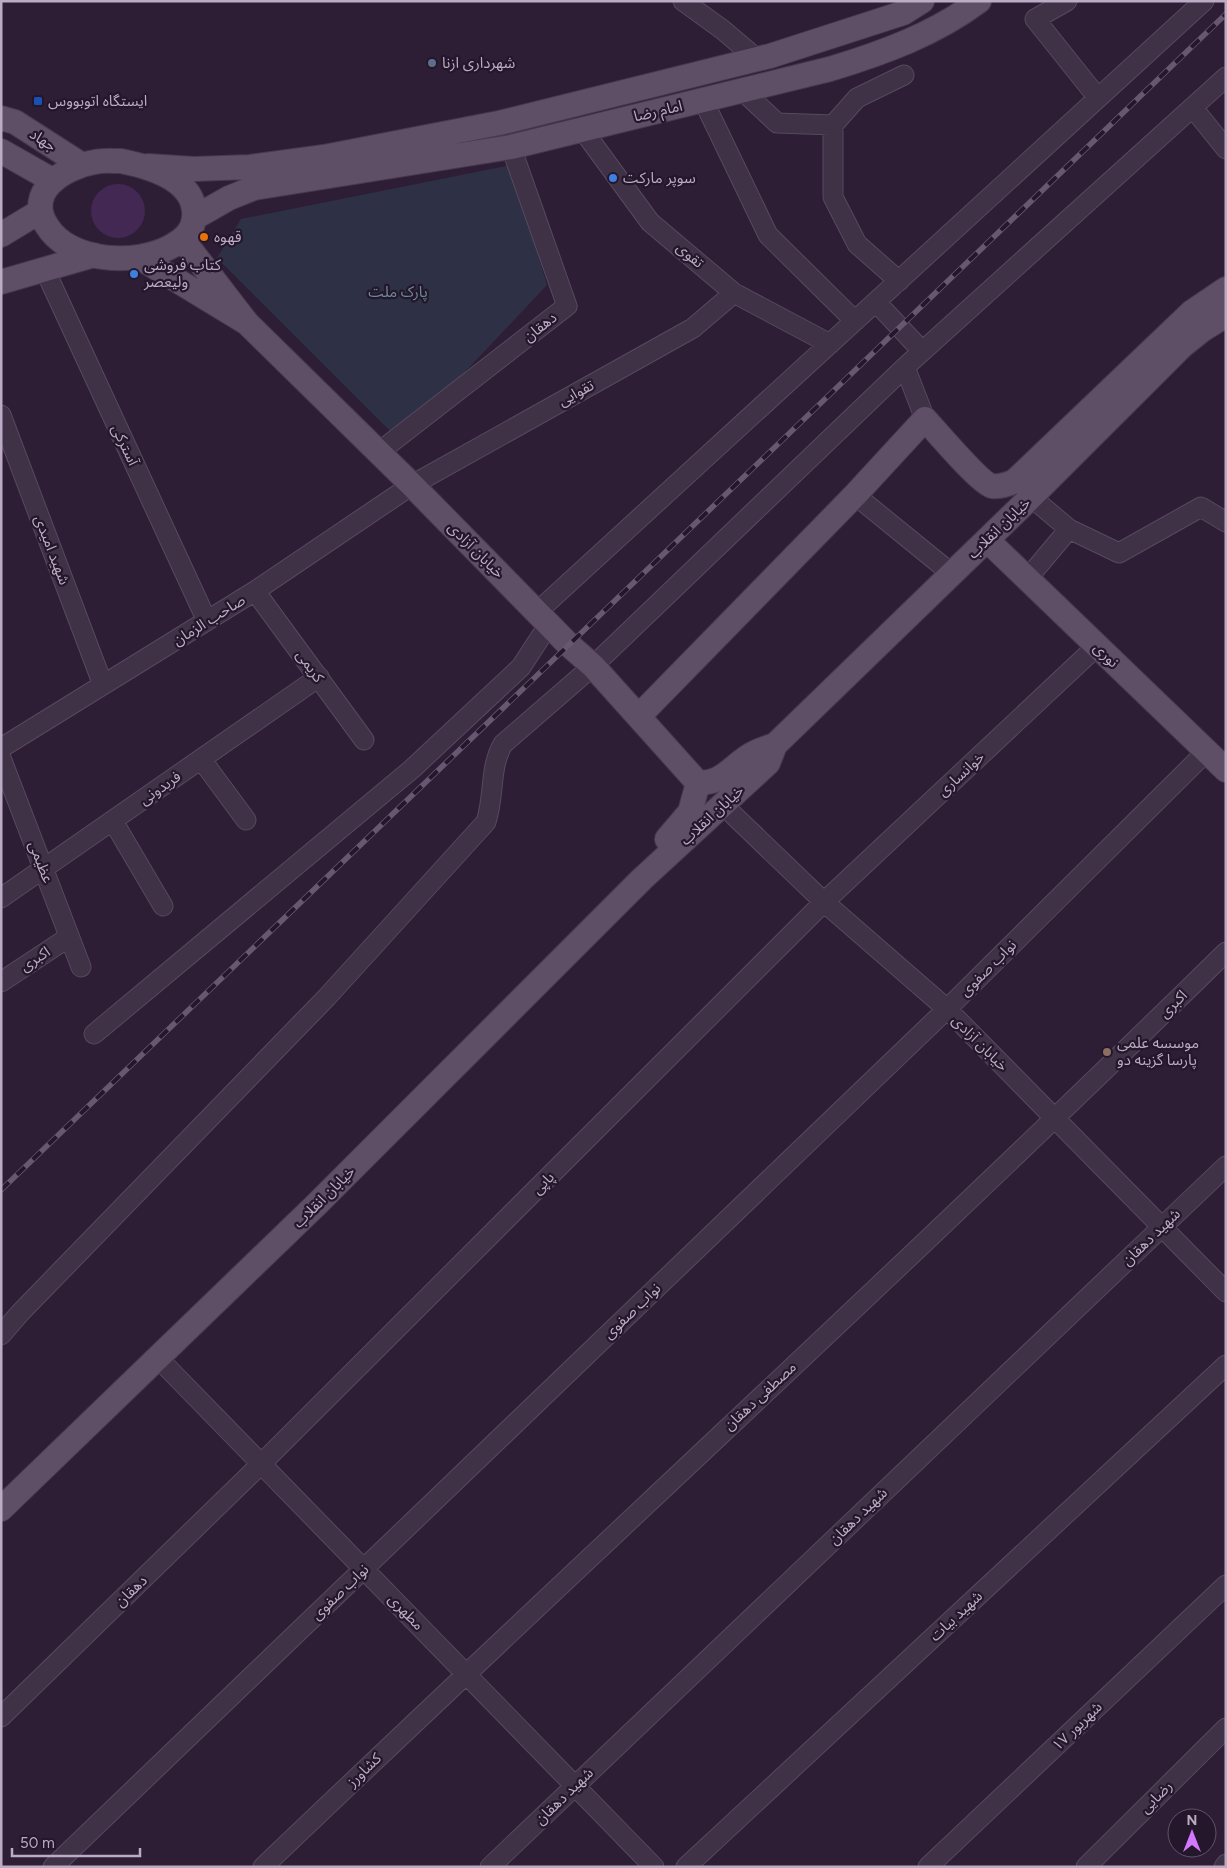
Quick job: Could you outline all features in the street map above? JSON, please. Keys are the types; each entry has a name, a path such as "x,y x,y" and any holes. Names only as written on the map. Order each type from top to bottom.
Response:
{"main road":[{"name":"امام رضا","path":"323,167 757,59 903,13 922,1"},
{"name":"امام رضا","path":"323,167 511,147 743,91 881,53 926,33 980,1"},
{"path":"3,151 8,120"},
{"name":"جهاد","path":"8,120 82,165"},
{"name":"جهاد","path":"3,151 52,180"},
{"path":"148,166 171,178 188,192 195,208 194,218 193,225 183,240 164,251 140,258 113,259 94,255 64,242 47,228 39,212 41,195 52,180 71,169 95,162 122,161 148,166 194,169 323,167"},
{"path":"194,218 220,202 254,188 323,167"},
{"path":"1,235 39,212"},
{"path":"183,240 247,323"},
{"path":"1,282 94,255"},
{"path":"140,258 247,323"},
{"name":"خیابان انقلاب","path":"642,879 662,845 690,812 698,783 711,783 719,780 750,755 775,745 987,540 1023,489 1192,312 1226,289"},
{"name":"خیابان انقلاب","path":"1023,489 1182,346 1202,330 1226,316"},
{"name":"خیابان آزادی","path":"247,323 593,666 698,783"},
{"path":"639,716 854,495 925,419 990,485 1023,489"},
{"name":"نوری","path":"987,540 1226,770"},
{"name":"خیابان انقلاب","path":"1,1509 317,1204 642,879 768,762 775,745"}],"street":[{"path":"683,1 724,30 757,59"},
{"path":"1067,1 1034,20 1098,98"},
{"path":"94,1034 412,769 520,667 543,618 830,344 1204,1"},
{"path":"899,281 857,244 833,197 832,125 857,98 904,75"},
{"path":"1,1335 26,1306 327,997 486,822 491,801 495,757 503,744 593,666 922,351 1226,77"},
{"path":"743,91 777,123 832,125"},
{"path":"703,100 768,235 855,321"},
{"path":"1193,108 1226,149"},
{"name":"تقوی","path":"582,129 650,222 734,293 830,344"},
{"name":"دهقان","path":"379,452 567,306 511,147"},
{"name":"آسترکی","path":"44,268 207,621"},
{"name":"تقوایی","path":"412,485 693,328 734,293"},
{"path":"876,302 922,351"},
{"path":"905,367 925,419"},
{"name":"شهید امیدی","path":"1,415 103,685"},
{"name":"صاحب الزمان","path":"1,748 255,591 412,485"},
{"path":"1023,489 1069,529 1119,553 1201,507 1226,522"},
{"path":"854,495 951,574"},
{"path":"1027,579 1069,529"},
{"name":"کریمی","path":"255,591 364,740"},
{"name":"خوانساری","path":"824,902 1097,646"},
{"name":"فریدونی","path":"1,898 44,870 318,677"},
{"name":"نواب صفوی","path":"61,1864 364,1569 947,1009 1206,752"},
{"name":"عظیمی","path":"1,758 81,967"},
{"path":"201,759 246,820"},
{"name":"خیابان آزادی","path":"722,805 824,902 947,1009 1226,1292"},
{"path":"113,821 163,906"},
{"name":"پاپی","path":"261,1464 824,902"},
{"name":"اکبری","path":"1,982 69,937"},
{"name":"اکبری","path":"1056,1119 1226,952"},
{"name":"مصطفی دهقان","path":"465,1673 1056,1119"},
{"name":"شهید دهقان","path":"490,1867 1226,1166"},
{"name":"مطهری","path":"158,1358 654,1867"},
{"name":"شهید بیات","path":"686,1867 1226,1365"},
{"name":"دهقان","path":"1,1717 261,1464"},
{"name":"۱۷ شهریور","path":"928,1867 1226,1584"},
{"name":"کشاورز","path":"263,1867 465,1673"},
{"name":"رضایی","path":"1086,1867 1226,1728"}],"green space":[{"name":"پارک ملت","path":"511,165 547,285 400,441 217,258 241,219"}],"shaded area":[{"path":"113,184 123,184 133,188 141,196 145,211 141,226 133,234 123,238 113,238 103,234 95,226 91,216 91,206 95,196 103,188"}],"railway":[{"path":"1,1190 1226,14"}],"place":[{"name":"شهرداری ازنا","path":"432,63"},
{"name":"ایستگاه اتوبووس","path":"38,101"},
{"name":"سوپر مارکت","path":"613,178"},
{"name":"قهوه","path":"204,237"},
{"name":"کتاب فروشی ولیعصر","path":"134,274"},
{"name":"موسسه علمی پارسا گزینه دو","path":"1107,1052"}]}
